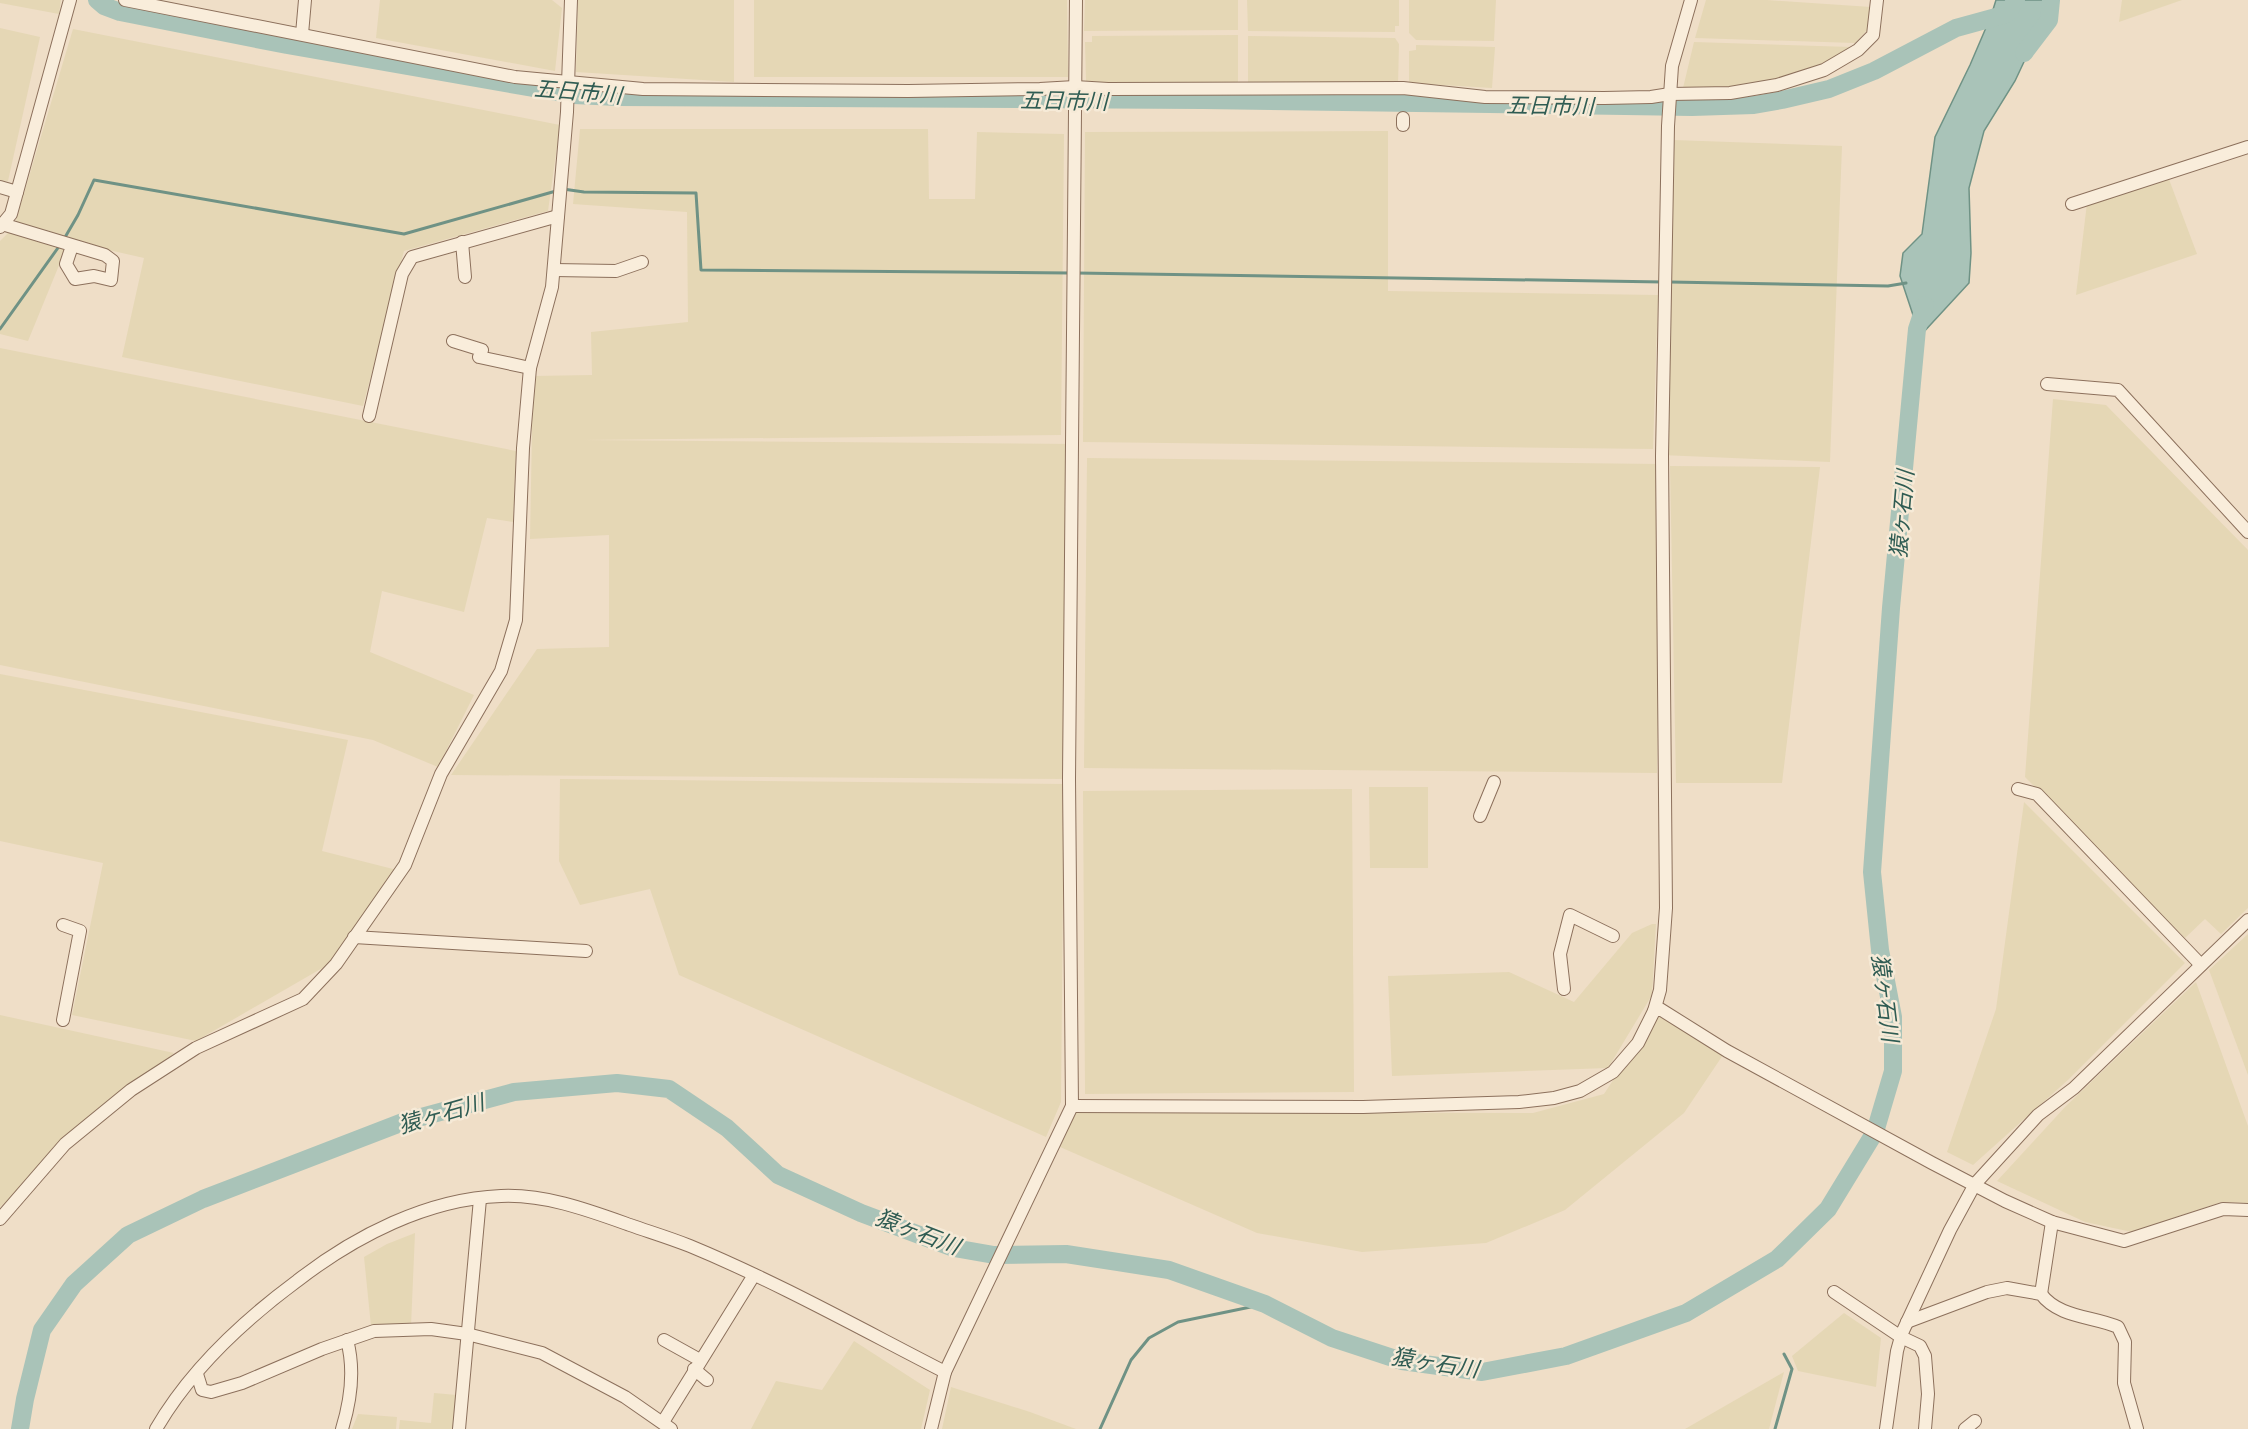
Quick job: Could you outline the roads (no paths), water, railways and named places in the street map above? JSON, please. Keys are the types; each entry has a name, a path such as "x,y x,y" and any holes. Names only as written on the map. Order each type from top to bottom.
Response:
{"street":[{"path":"70,0 11,214 1,226 72,246"},
{"path":"125,0 515,77 568,84 643,89 908,91 1403,88 1497,97 1604,98 1730,93 1777,86 1824,70 1858,50 1873,35 1876,0"},
{"path":"302,34 305,0"},
{"path":"0,1220 65,1144 131,1090 196,1048 303,999 336,964 405,865 441,774 501,671 516,620 523,448 530,368 552,287 554,270 567,112 572,0"},
{"path":"931,1429 945,1372 1072,1106 1070,767 1076,0"},
{"path":"1072,1106 1364,1107 1519,1102 1554,1098 1580,1091 1613,1072 1638,1043 1654,1011 1660,990 1666,908 1662,456 1668,126 1672,66 1691,0"},
{"path":"2072,204 2248,147"},
{"path":"0,187 17,192"},
{"path":"369,416 402,274 412,257 558,216"},
{"path":"462,242 465,277"},
{"path":"554,270 616,271 642,262"},
{"path":"453,341 482,350 479,357 530,368"},
{"path":"2047,384 2118,390 2248,532"},
{"path":"1480,816 1494,782"},
{"path":"2018,789 2037,794 2200,965"},
{"path":"1564,988 1560,954 1570,915 1613,936"},
{"path":"1886,1429 1901,1337 1950,1230 1975,1184 2038,1115 2074,1088 2248,920"},
{"path":"63,925 80,931 63,1020"},
{"path":"354,938 586,951"},
{"path":"1654,1011 1660,1009 1726,1051 1932,1163 2005,1201 2052,1222 2124,1241 2223,1209 2248,1210"},
{"path":"156,1429 167,1410 196,1374 235,1332 314,1267 362,1239 415,1214 444,1203 501,1196 547,1199 689,1246 754,1275 945,1372"},
{"path":"459,1429 480,1199"},
{"path":"2041,1294 2052,1222"},
{"path":"196,1374 202,1390 211,1392 242,1383 374,1331 431,1329 467,1334 542,1353 625,1396 667,1425 697,1364 754,1275"},
{"path":"1907,1322 1987,1292 2007,1288 2041,1294 2064,1312 2103,1320 2118,1327 2126,1342 2124,1383 2136,1429"},
{"path":"1834,1292 1901,1337 1920,1346 1925,1356 1928,1394 1925,1429"},
{"path":"342,1429 349,1409 352,1358 347,1340"},
{"path":"664,1340 697,1364 707,1380"}],"waterway":[{"name":"五日市川","path":"97,0 104,6 120,12 287,45 574,95 1692,107 1754,105 1829,89 1874,71 1956,28 2007,14 2016,0"},
{"name":"猿ヶ石川","path":"2024,53 2049,20 2051,0"},
{"path":"64,239 94,180 404,234 556,191"},
{"path":"563,189 584,192 696,193 701,270 1069,273"},
{"path":"0,329 60,245"},
{"path":"1076,273 1663,282"},
{"path":"1670,282 1888,286 1906,283"},
{"name":"猿ヶ石川","path":"20,1429 42,1330 74,1284 128,1235 203,1199 403,1122 514,1092 617,1083 669,1089 727,1128 778,1175 861,1213 954,1248 994,1255 1066,1254 1169,1270 1265,1304 1332,1338 1402,1361 1482,1372 1566,1356 1686,1313 1777,1259 1828,1209 1875,1132 1893,1071 1893,1017 1880,950 1872,872 1891,608 1917,329 1925,305"},
{"path":"1100,1429 1131,1360 1149,1338 1178,1322 1265,1304"},
{"path":"1775,1429 1792,1369 1784,1354"}]}
